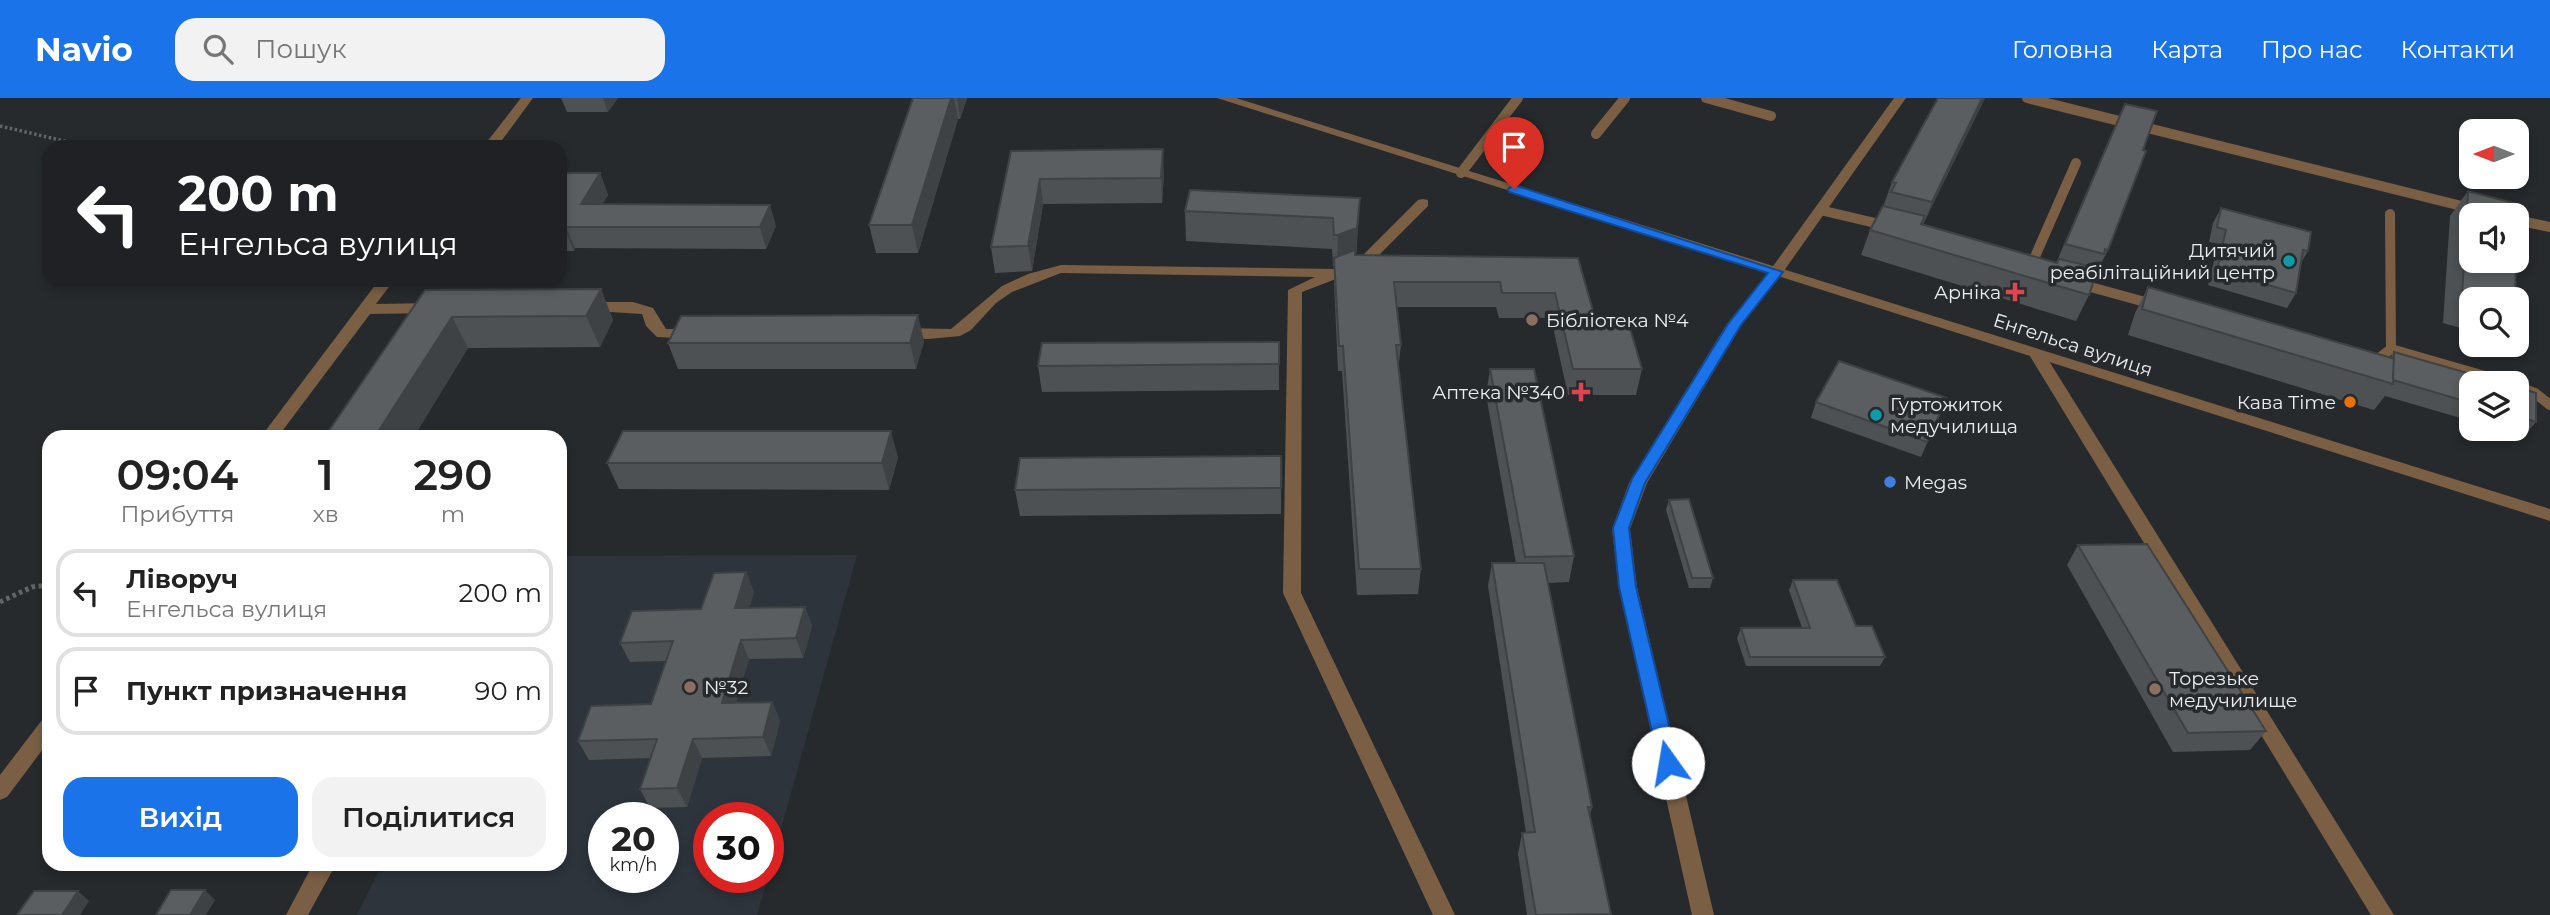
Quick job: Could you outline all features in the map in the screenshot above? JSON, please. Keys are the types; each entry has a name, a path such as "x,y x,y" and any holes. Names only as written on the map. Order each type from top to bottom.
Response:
{"street":[{"path":"495,140 527,98"},
{"name":"Енгельса вулиця","path":"1223,98 2550,516"},
{"path":"1703,915 1628,587 1621,528 1638,483 1735,324 1776,272 1900,98"},
{"path":"1423,203 1362,264 1295,290 1292,593 1444,915"},
{"path":"886,333 955,333 975,319 989,302 1005,290 1061,269 1338,273"},
{"path":"274,430 382,287"},
{"path":"566,307 633,307 648,311 654,326 662,334 707,334"},
{"path":"365,309 445,308"},
{"path":"2036,353 2383,915"},
{"path":"0,790 42,735"},
{"path":"297,914 321,871"}],"lane":[{"path":"1461,173 1518,98"},
{"path":"1596,134 1625,98"},
{"path":"1706,98 1771,116"},
{"path":"2027,98 2459,205"},
{"path":"2018,263 2035,270 2076,163"},
{"path":"1820,210 1900,229"},
{"path":"2390,214 2392,349"},
{"path":"2529,223 2550,227"},
{"path":"2062,280 2163,307"},
{"path":"2361,361 2374,362 2392,349"},
{"path":"2392,349 2468,371"},
{"path":"2529,391 2550,405"}],"path":[{"path":"0,125 61,140"},
{"path":"0,602 42,585"}],"shaded area":[{"name":"№32","path":"857,555 784,818 784,802 693,802 693,893 763,893 757,915 357,915 379,871 567,871 567,556"}],"building":[{"path":"913,98 951,98 912,225 869,225"},
{"path":"1938,98 1982,98 1932,202 1891,192 1896,183 1892,182"},
{"path":"2125,104 2157,111 2143,150 2146,151 2108,250 2105,249 2104,254 2065,244"},
{"path":"1163,149 1161,178 1040,179 1028,246 991,247 1011,151"},
{"path":"567,173 600,173 581,204 770,205 760,227 567,227"},
{"path":"1190,190 1360,198 1357,228 1334,235 1333,218 1185,211"},
{"path":"2468,191 2513,203 2467,203"},
{"path":"1883,206 1925,216 1921,224 2057,263 2059,259 2098,268 2089,295 1870,230"},
{"path":"2221,208 2311,232 2308,251 2303,250 2296,293 2217,270 2226,230 2217,227"},
{"path":"1355,250 1355,255 1578,258 1595,318 1627,318 1642,369 1573,369 1555,293 1502,293 1500,282 1394,282 1401,345 1396,345 1421,569 1359,569 1334,258"},
{"path":"2463,273 2516,273 2515,287 2463,287"},
{"path":"2148,287 2395,359 2393,384 2142,309"},
{"path":"601,289 586,316 452,317 379,430 329,430 425,290"},
{"path":"918,315 910,343 668,343 681,316"},
{"path":"1279,342 1279,364 1038,366 1042,343"},
{"path":"2394,352 2460,371 2459,399 2393,380"},
{"name":"Гуртожиток медучилища","path":"1839,361 1947,398 1927,442 1816,402"},
{"path":"1490,369 1534,369 1574,556 1525,557"},
{"path":"2529,391 2536,393 2536,422 2529,420"},
{"path":"623,431 891,431 882,463 607,463"},
{"path":"1281,456 1281,488 1015,490 1020,458"},
{"path":"1689,499 1713,578 1692,578 1669,500"},
{"path":"2147,544 2266,731 2188,733 2078,545"},
{"path":"1492,563 1544,563 1592,807 1588,807 1611,914 1536,915 1522,833 1535,832"},
{"path":"746,572 735,608 805,607 796,638 741,640 722,703 772,702 763,737 693,739 677,788 640,789 657,739 578,741 591,706 651,704 673,641 620,643 632,611 701,609 714,573"},
{"path":"1793,580 1837,580 1856,626 1872,626 1885,657 1750,657 1741,628 1810,628"},
{"path":"171,890 205,890 190,915 156,915"},
{"path":"34,891 78,891 62,915 17,915"}],"place":[{"name":"Дитячий реабілітаційний центр","path":"2289,261"},
{"name":"Арніка","path":"2015,292"},
{"name":"Бібліотека №4","path":"1532,320"},
{"name":"Аптека №340","path":"1581,392"},
{"name":"Кава Time","path":"2350,402"},
{"name":"Гуртожиток медучилища","path":"1876,415"},
{"name":"Megas","path":"1890,482"},
{"name":"№32","path":"690,687"},
{"name":"Торезьке медучилище","path":"2155,689"}],"route":[{"path":"1514,189 1776,272 1735,324 1638,483 1621,528 1628,587 1668,763"}]}
